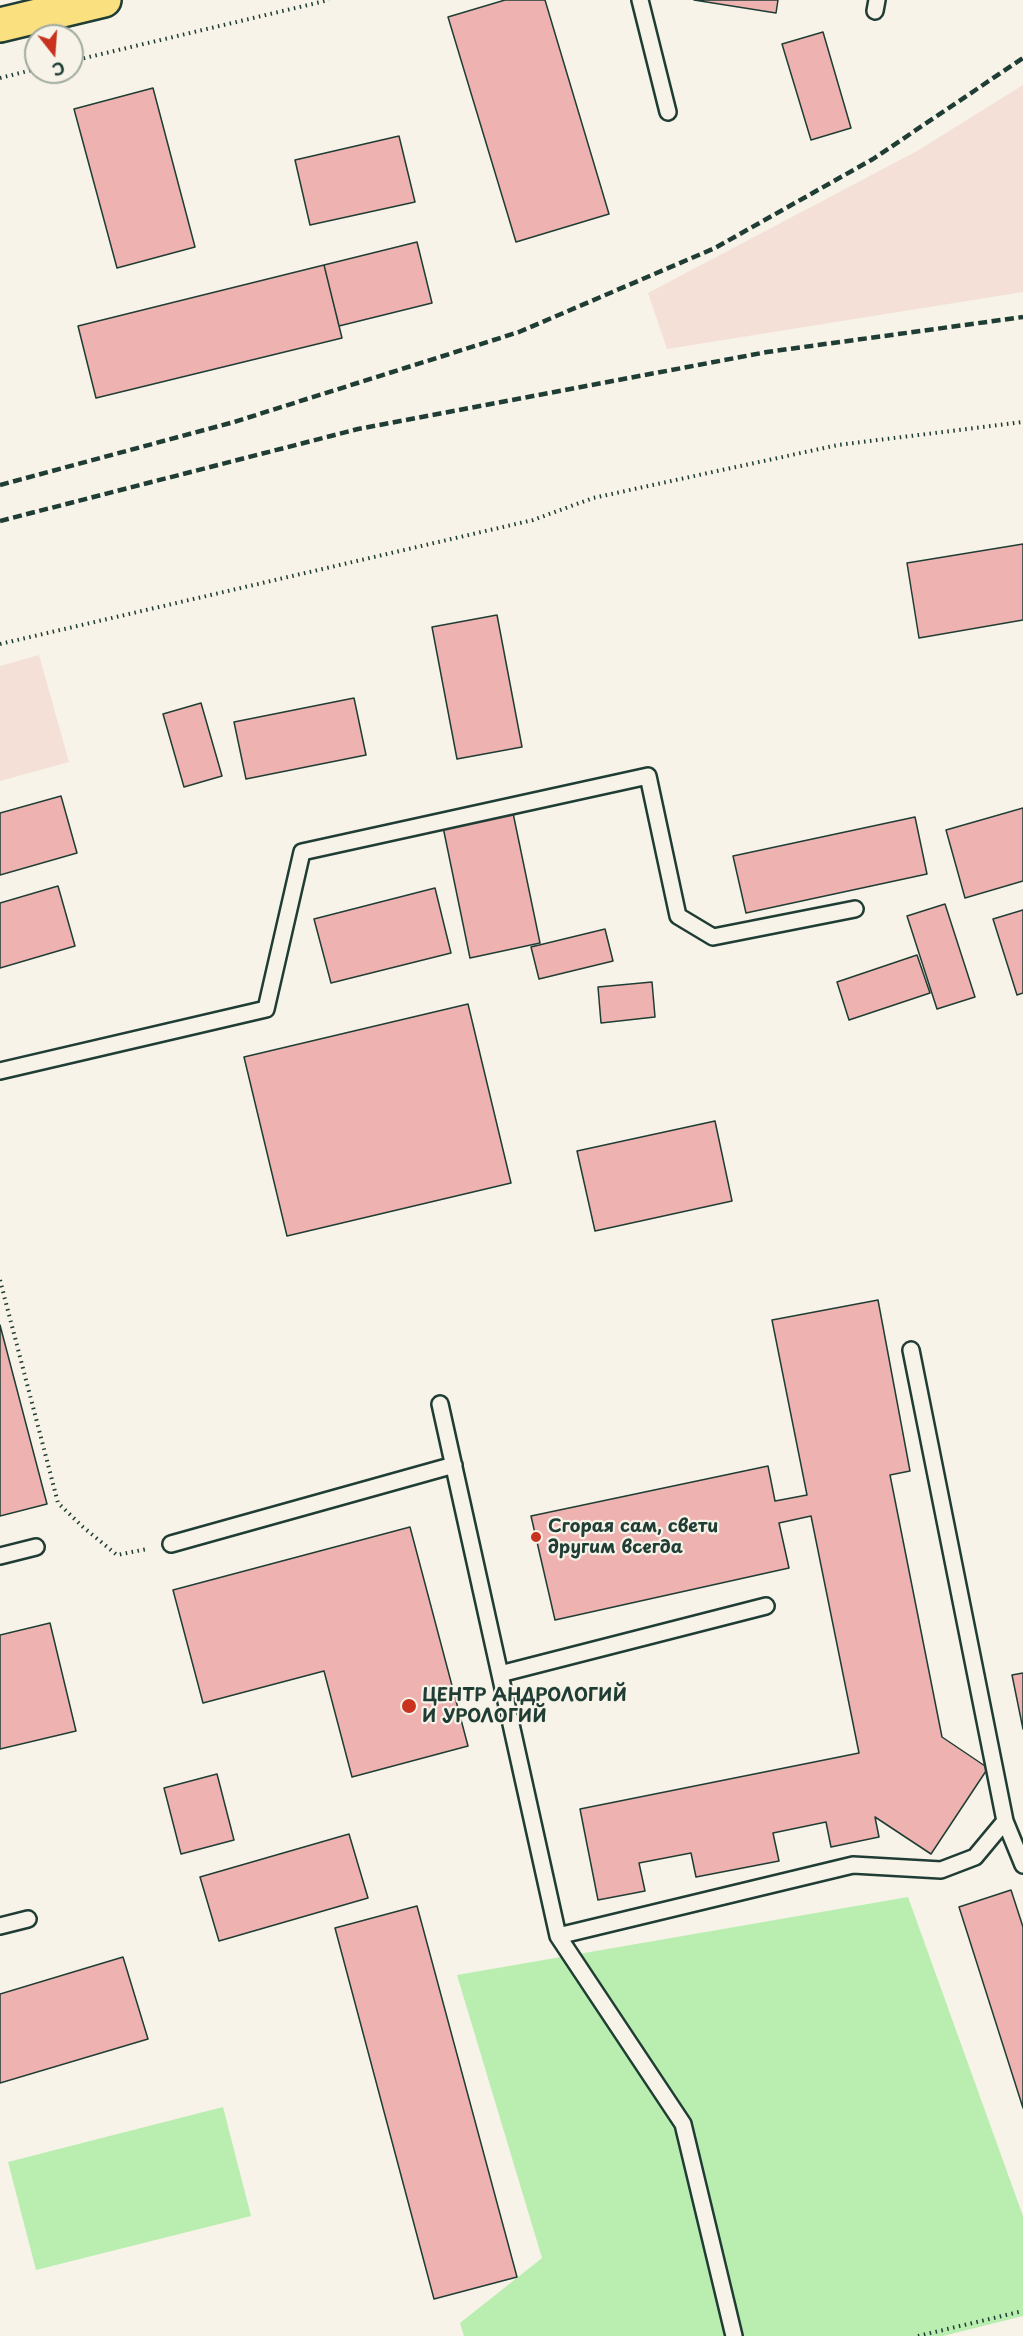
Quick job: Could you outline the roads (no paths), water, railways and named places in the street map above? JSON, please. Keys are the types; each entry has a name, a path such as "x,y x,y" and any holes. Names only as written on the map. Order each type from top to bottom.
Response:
{"main road":[{"path":"0,25 104,0"}],"lane":[{"path":"640,0 668,112"},
{"path":"0,1071 266,1009 302,852 648,776 678,916 714,937 855,909"},
{"path":"911,1350 1005,1821 1023,1865"},
{"path":"440,1404 558,1936 683,2124 734,2336"},
{"path":"171,1544 454,1465"},
{"path":"0,1557 36,1547"},
{"path":"500,1674 766,1606"},
{"path":"558,1936 853,1865 941,1870 975,1857 1005,1821"},
{"path":"0,1926 28,1918"}],"railway":[{"path":"0,485 234,422 519,332 715,248 873,159 1023,58"},
{"path":"0,521 358,429 767,352 1023,317"}],"place":[{"name":"Сгорая сам, свети другим всегда","path":"536,1537"},
{"name":"ЦЕНТР АНДРОЛОГИЙ И УРОЛОГИЙ","path":"409,1706"}]}
